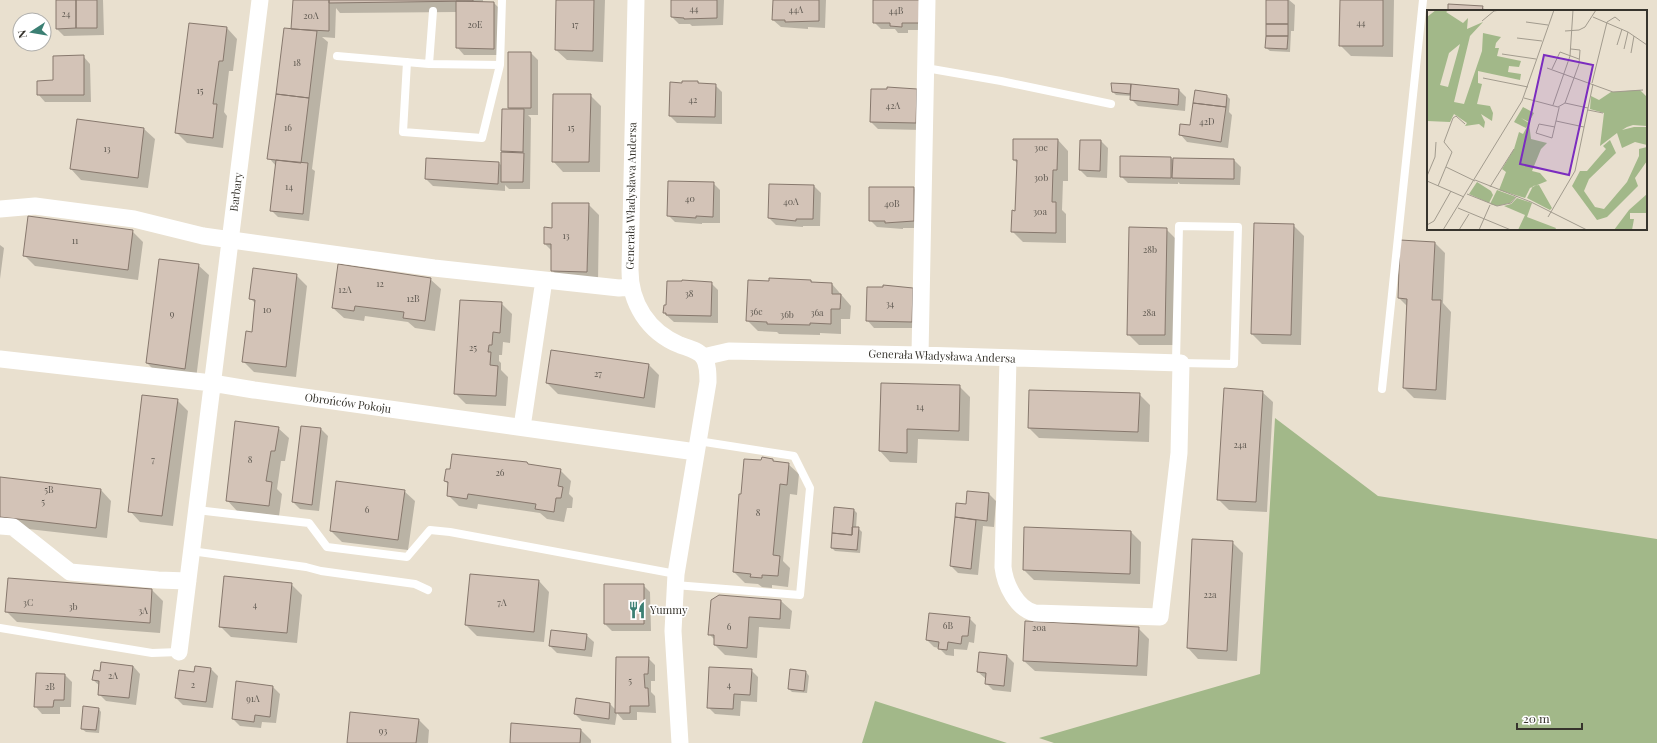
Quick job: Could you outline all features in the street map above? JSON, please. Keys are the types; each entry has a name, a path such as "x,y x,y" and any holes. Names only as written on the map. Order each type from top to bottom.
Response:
{"street":[{"name":"Barbary","path":"180,652 191,551 260,0"},
{"name":"Generała Władysława Andersa","path":"636,0 630,270 631,287 637,307 646,320 669,340 698,352 703,357 729,351 1179,363"},
{"path":"920,355 927,0"},
{"path":"0,209 35,206 134,219 203,236 434,268 619,288 631,287"},
{"path":"522,427 544,280"},
{"path":"680,743 673,631 675,579 708,382 706,364 703,357"},
{"path":"1008,358 1003,567 1007,582 1019,603 1028,611 1035,612 1160,617 1179,453 1179,363"},
{"name":"Obrońców Pokoju","path":"0,359 212,383 522,427 697,447"},
{"path":"0,526 13,527 70,572 158,580 188,581"}],"lane":[{"path":"407,62 403,132 482,138 500,65 502,0"},
{"path":"1382,389 1423,0"},
{"path":"429,64 433,11"},
{"path":"337,56 429,64 500,65"},
{"path":"926,68 1001,81 1111,104"},
{"path":"1179,226 1238,227 1234,364 1179,363 1179,226"},
{"path":"197,510 309,523 327,547 407,556 430,530 450,532 675,579 800,595 810,488 794,456 697,447"},
{"path":"191,551 306,566 321,571 415,584 428,590"},
{"path":"0,628 152,653 180,652"}],"green space":[{"path":"1275,418 1378,496 1657,539 1657,743 1054,743 1039,738 1260,674"},
{"path":"875,701 1007,743 862,743"}],"building":[{"path":"56,0 76,0 76,28 56,29"},
{"path":"76,0 97,0 97,28 76,28"},
{"path":"293,0 329,0 329,31 291,29"},
{"path":"329,0 473,0 473,1 329,3"},
{"path":"556,0 594,0 593,51 555,50"},
{"path":"671,0 717,0 717,18 684,19 671,17"},
{"path":"773,0 819,0 819,21 785,22 785,20 772,20"},
{"path":"873,0 920,0 919,23 902,23 902,27 890,26 890,23 873,23"},
{"path":"1266,0 1288,0 1288,24 1266,24"},
{"path":"1340,0 1383,0 1383,46 1339,46"},
{"path":"456,1 494,2 494,49 456,48"},
{"path":"1448,4 1483,6 1482,10 1448,10"},
{"path":"189,23 227,27 223,61 219,61 213,104 217,104 213,138 175,133"},
{"path":"1266,24 1288,24 1288,36 1266,36"},
{"path":"284,28 317,31 309,98 276,94"},
{"path":"1266,36 1288,36 1287,49 1265,48"},
{"path":"508,52 531,52 531,108 508,108"},
{"path":"84,55 84,95 37,95 37,81 53,80 53,56"},
{"path":"682,81 698,81 698,83 716,84 715,117 669,116 670,82 682,83"},
{"path":"1111,83 1131,84 1130,94 1112,92"},
{"path":"1131,84 1179,89 1178,105 1130,100"},
{"path":"887,87 917,89 916,123 870,122 871,89 887,89"},
{"path":"1195,90 1227,95 1226,107 1193,103"},
{"path":"276,94 309,98 301,163 267,159"},
{"path":"553,94 591,94 589,162 552,162"},
{"path":"1193,103 1226,107 1221,142 1179,135 1180,124 1190,125"},
{"path":"502,109 524,109 523,152 501,151"},
{"path":"77,119 144,128 138,178 70,169"},
{"path":"1013,139 1058,139 1057,170 1053,170 1052,202 1056,202 1056,233 1011,232 1012,210 1015,211 1017,160 1013,160"},
{"path":"1080,140 1101,140 1100,171 1079,170"},
{"path":"501,152 524,153 523,182 501,182"},
{"path":"1120,156 1171,157 1171,178 1120,177"},
{"path":"426,158 499,162 498,184 425,179"},
{"path":"1173,158 1234,159 1234,179 1172,178"},
{"path":"276,160 308,163 303,214 270,211"},
{"path":"668,181 714,182 713,217 696,216 696,218 667,216"},
{"path":"769,184 814,185 813,219 796,219 796,221 768,218"},
{"path":"869,187 914,187 914,221 885,223 885,221 869,221"},
{"path":"552,203 589,203 587,272 551,271 551,244 544,244 544,227 552,228"},
{"path":"28,216 133,230 128,270 23,256"},
{"path":"1254,223 1294,224 1291,335 1251,334"},
{"path":"1129,227 1167,228 1165,335 1127,335"},
{"path":"1400,240 1435,242 1432,300 1441,300 1436,390 1403,388 1407,299 1398,298"},
{"path":"159,259 199,264 185,369 146,363"},
{"path":"338,264 431,278 425,321 403,318 404,312 355,306 354,311 332,308"},
{"path":"253,268 297,274 286,367 242,362 246,331 252,332 255,300 249,299"},
{"path":"769,278 811,280 811,282 832,283 832,294 841,294 840,309 831,309 831,324 767,324 767,322 746,321 748,280 769,281"},
{"path":"682,280 712,282 711,316 666,315 666,313 663,313 664,305 666,305 667,281"},
{"path":"883,285 913,288 912,322 866,321 867,287 883,287"},
{"path":"460,300 502,302 500,333 493,332 492,345 489,345 488,352 491,352 490,365 498,366 496,396 454,394"},
{"path":"551,350 649,364 644,398 546,383"},
{"path":"881,383 960,385 959,431 907,429 907,453 879,451"},
{"path":"1224,388 1263,391 1256,502 1217,500"},
{"path":"1029,390 1140,393 1138,432 1028,428"},
{"path":"142,395 178,399 162,516 128,512"},
{"path":"235,421 279,427 275,451 271,451 266,481 272,482 269,506 226,501"},
{"path":"301,426 321,428 312,505 292,502"},
{"path":"452,454 527,462 528,464 561,469 558,486 563,487 561,498 556,498 554,512 535,509 536,504 468,494 467,499 447,496 448,482 444,481 446,469 450,469"},
{"path":"762,457 773,459 773,461 789,463 787,485 780,484 773,555 780,556 778,576 762,575 762,578 750,577 751,574 733,572 739,494 741,494 744,459 761,460"},
{"path":"0,477 101,489 96,528 0,517"},
{"path":"336,481 405,490 398,540 330,531"},
{"path":"967,491 989,493 987,521 955,517 956,503 966,504"},
{"path":"834,507 854,509 852,535 832,533"},
{"path":"955,517 976,520 971,569 950,566"},
{"path":"852,527 859,527 857,550 831,548 832,533 852,535"},
{"path":"1024,527 1131,531 1130,574 1023,570"},
{"path":"1192,539 1233,541 1227,651 1187,648"},
{"path":"470,574 539,580 534,632 465,625"},
{"path":"224,576 292,583 287,633 219,627"},
{"path":"8,578 152,589 150,623 5,612"},
{"path":"604,584 644,584 644,624 604,624"},
{"path":"719,595 781,600 780,619 749,617 747,648 714,645 714,635 708,635 711,600"},
{"path":"929,613 970,617 968,636 962,636 961,644 948,642 947,650 938,649 939,642 926,640"},
{"path":"1025,621 1139,627 1137,666 1023,661"},
{"path":"551,630 587,634 585,650 549,646"},
{"path":"979,652 1007,655 1004,686 985,684 986,673 977,672"},
{"path":"616,657 649,657 648,674 644,674 645,688 648,688 649,706 630,706 630,713 615,713"},
{"path":"101,662 133,666 129,698 98,695 99,681 92,680 94,670 100,671"},
{"path":"195,666 211,668 206,702 175,698 179,670 194,672"},
{"path":"709,667 752,669 750,695 734,694 733,709 707,708"},
{"path":"790,669 806,671 804,691 788,689"},
{"path":"36,673 65,674 64,700 54,700 53,707 34,707"},
{"path":"236,681 273,686 270,717 255,715 254,722 232,719"},
{"path":"576,698 610,703 609,719 574,714"},
{"path":"83,706 99,708 96,730 81,729"},
{"path":"350,712 419,719 416,743 347,743"},
{"path":"511,723 581,729 580,743 510,743"}],"place":[{"name":"Yummy","path":"637,610"}]}
